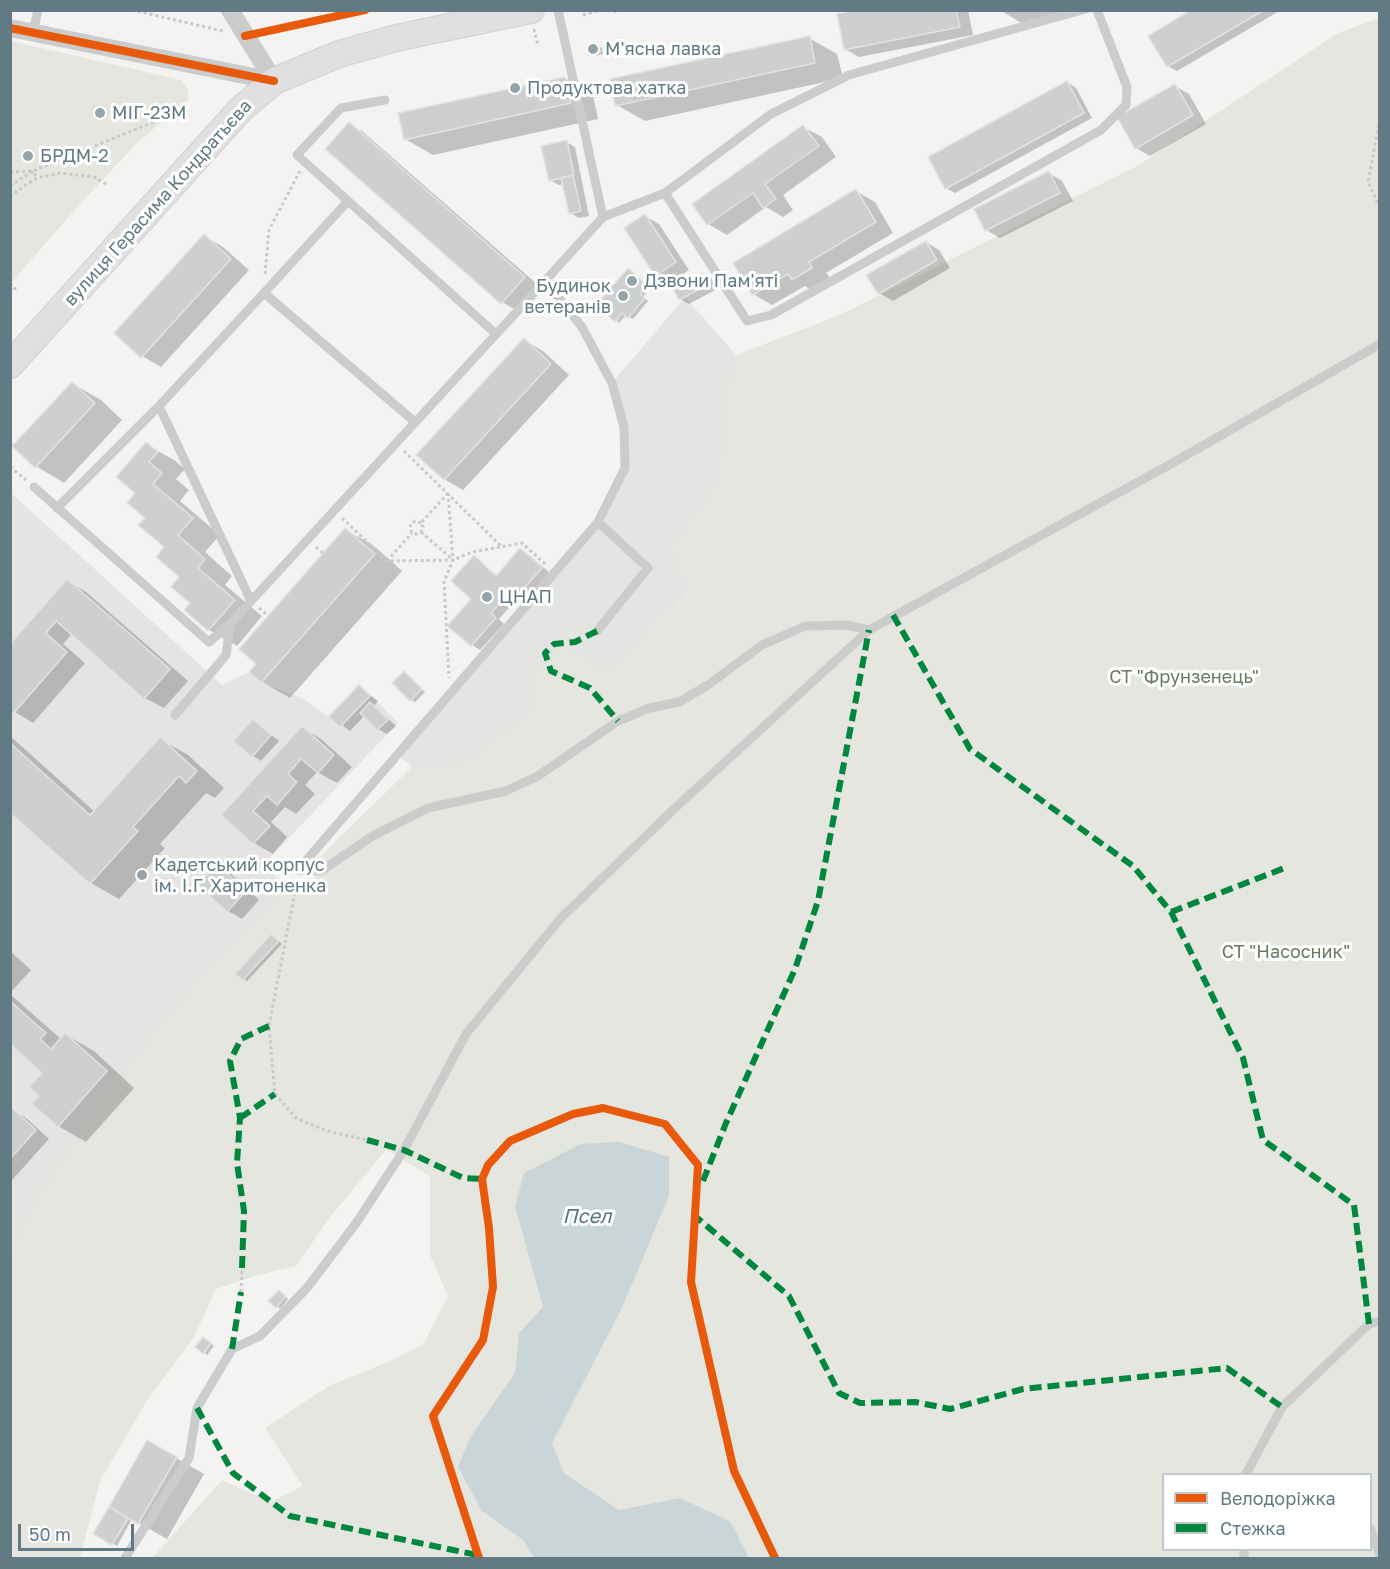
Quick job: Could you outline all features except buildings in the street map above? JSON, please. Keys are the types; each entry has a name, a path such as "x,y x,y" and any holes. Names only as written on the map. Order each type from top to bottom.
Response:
{"main road":[{"name":"вулиця Герасима Кондратьєва","path":"10,365 240,110 274,81 339,54 396,38 532,19"}],"street":[{"path":"230,10 274,81"},
{"path":"10,28 274,81"}],"lane":[{"path":"33,32 38,10"},
{"path":"558,10 603,217"},
{"path":"34,487 209,642 251,602 603,217 665,192 771,114 849,75 1082,10"},
{"path":"665,192 747,321 771,315 1101,130 1126,105 1127,87 1097,10"},
{"path":"385,100 341,108 297,155 496,334"},
{"path":"57,508 159,406 348,201"},
{"path":"545,280 582,327 612,383 624,427 625,468 598,522 298,870 321,871 370,837 428,808 506,791 537,776 618,721 649,708 679,702 733,668 762,645 805,626 846,625 869,630"},
{"path":"264,293 415,422"},
{"path":"125,1558 189,1458 197,1408 232,1349 260,1336 307,1288 357,1222 404,1150 466,1034 560,919 689,795 869,630 1117,494 1380,344"},
{"path":"159,406 251,602"},
{"path":"597,631 648,568 598,522"},
{"path":"175,716 226,655 230,624"},
{"path":"1247,1473 1282,1407 1369,1324 1380,1321"},
{"path":"1372,1531 1380,1555"}],"path":[{"path":"132,10 245,36"},
{"path":"583,15 600,10"},
{"path":"532,19 538,46"},
{"path":"10,186 33,171 178,112"},
{"path":"1380,119 1368,182 1380,208"},
{"path":"264,293 269,230 304,162"},
{"path":"10,172 33,171"},
{"path":"33,171 36,178"},
{"path":"10,197 36,178 60,173 94,177 108,185"},
{"path":"10,283 16,290"},
{"path":"396,444 503,548"},
{"path":"10,467 34,487"},
{"path":"421,523 448,493"},
{"path":"448,493 453,560 444,582 450,695"},
{"path":"335,510 387,561 453,560 472,552 522,543 555,574"},
{"path":"412,533 411,523 416,521 421,523"},
{"path":"421,523 423,527 421,532"},
{"path":"421,532 453,560"},
{"path":"412,533 421,532"},
{"path":"387,561 412,533"},
{"path":"295,892 269,1026 275,1094 296,1118 327,1131 367,1140"},
{"path":"241,1292 242,1268"}],"shaded area":[{"path":"685,297 736,355 722,483 674,548 691,591 610,674 538,669 541,705 474,762 449,768 412,767 398,755 598,522 625,468 624,427 612,383"},
{"name":"Кадетський корпус ім. І.Г. Харитоненка","path":"11,493 222,685 249,672 261,683 302,698 328,716 359,683 398,723 263,865 291,890 215,964 123,1078 11,1258"}],"green space":[{"path":"1379,18 1379,1558 749,1558 730,1521 680,1498 619,1510 564,1473 552,1443 621,1310 515,1208 543,1307 519,1333 515,1373 471,1436 482,1511 523,1540 534,1558 152,1558 222,1480 271,1502 303,1486 265,1428 329,1386 423,1345 448,1296 430,1255 430,1176 386,1150 330,1217 296,1266 258,1275 216,1289 194,1337 146,1402 100,1481 80,1558 11,1558 10,1258 45,1187 123,1078 215,964 291,890 315,878 310,866 412,767 449,768 474,762 541,705 538,669 561,645 610,674 691,592 674,548 722,483 736,355 840,315 1139,165 1338,33"},
{"path":"11,41 181,80 188,89 188,100 138,142 11,283"}],"water":[{"name":"Псел","path":"619,1142 669,1157 669,1196 621,1310 552,1443 564,1473 619,1510 680,1498 730,1521 749,1558 534,1558 523,1540 482,1511 458,1467 471,1436 515,1373 519,1333 543,1307 515,1207 524,1173 581,1144"}],"marked path":[{"path":"893,615 970,749 1133,866 1171,912 1243,1058 1263,1140 1354,1205 1369,1324"},
{"path":"703,1181 726,1123 795,969 818,901 869,630"},
{"path":"597,631 575,642 554,644 545,653 551,671 590,688 618,721"},
{"path":"1171,912 1287,867"},
{"path":"242,1268 244,1211 237,1163 240,1118 230,1061 241,1039 269,1026"},
{"path":"240,1118 275,1094"},
{"path":"367,1140 404,1150 463,1178 482,1179"},
{"path":"696,1213 695,1216 789,1296 839,1393 860,1403 915,1402 950,1409 1023,1389 1227,1368 1282,1407"},
{"path":"232,1349 241,1292"},
{"path":"197,1408 233,1473 290,1516 477,1555"}],"cycle path":[{"path":"245,36 365,10"},
{"path":"10,28 274,81"},
{"path":"479,1558 433,1416 483,1340 493,1287 489,1228 482,1179 488,1165 510,1141 573,1114 603,1108 665,1124 698,1165 691,1282 734,1471 775,1558"}],"place":[{"name":"М'ясна лавка","path":"593,49"},
{"name":"Продуктова хатка","path":"515,88"},
{"name":"МІГ-23М","path":"100,113"},
{"name":"БРДМ-2","path":"28,156"},
{"name":"Дзвони Пам'яті","path":"632,281"},
{"name":"Будинок ветеранів","path":"623,296"},
{"name":"ЦНАП","path":"487,597"},
{"name":"Кадетський корпус ім. І.Г. Харитоненка","path":"142,875"}],"park label":[{"name":"СТ \"Фрунзенець\"","path":"1184,677"},
{"name":"СТ \"Насосник\"","path":"1286,952"}]}
